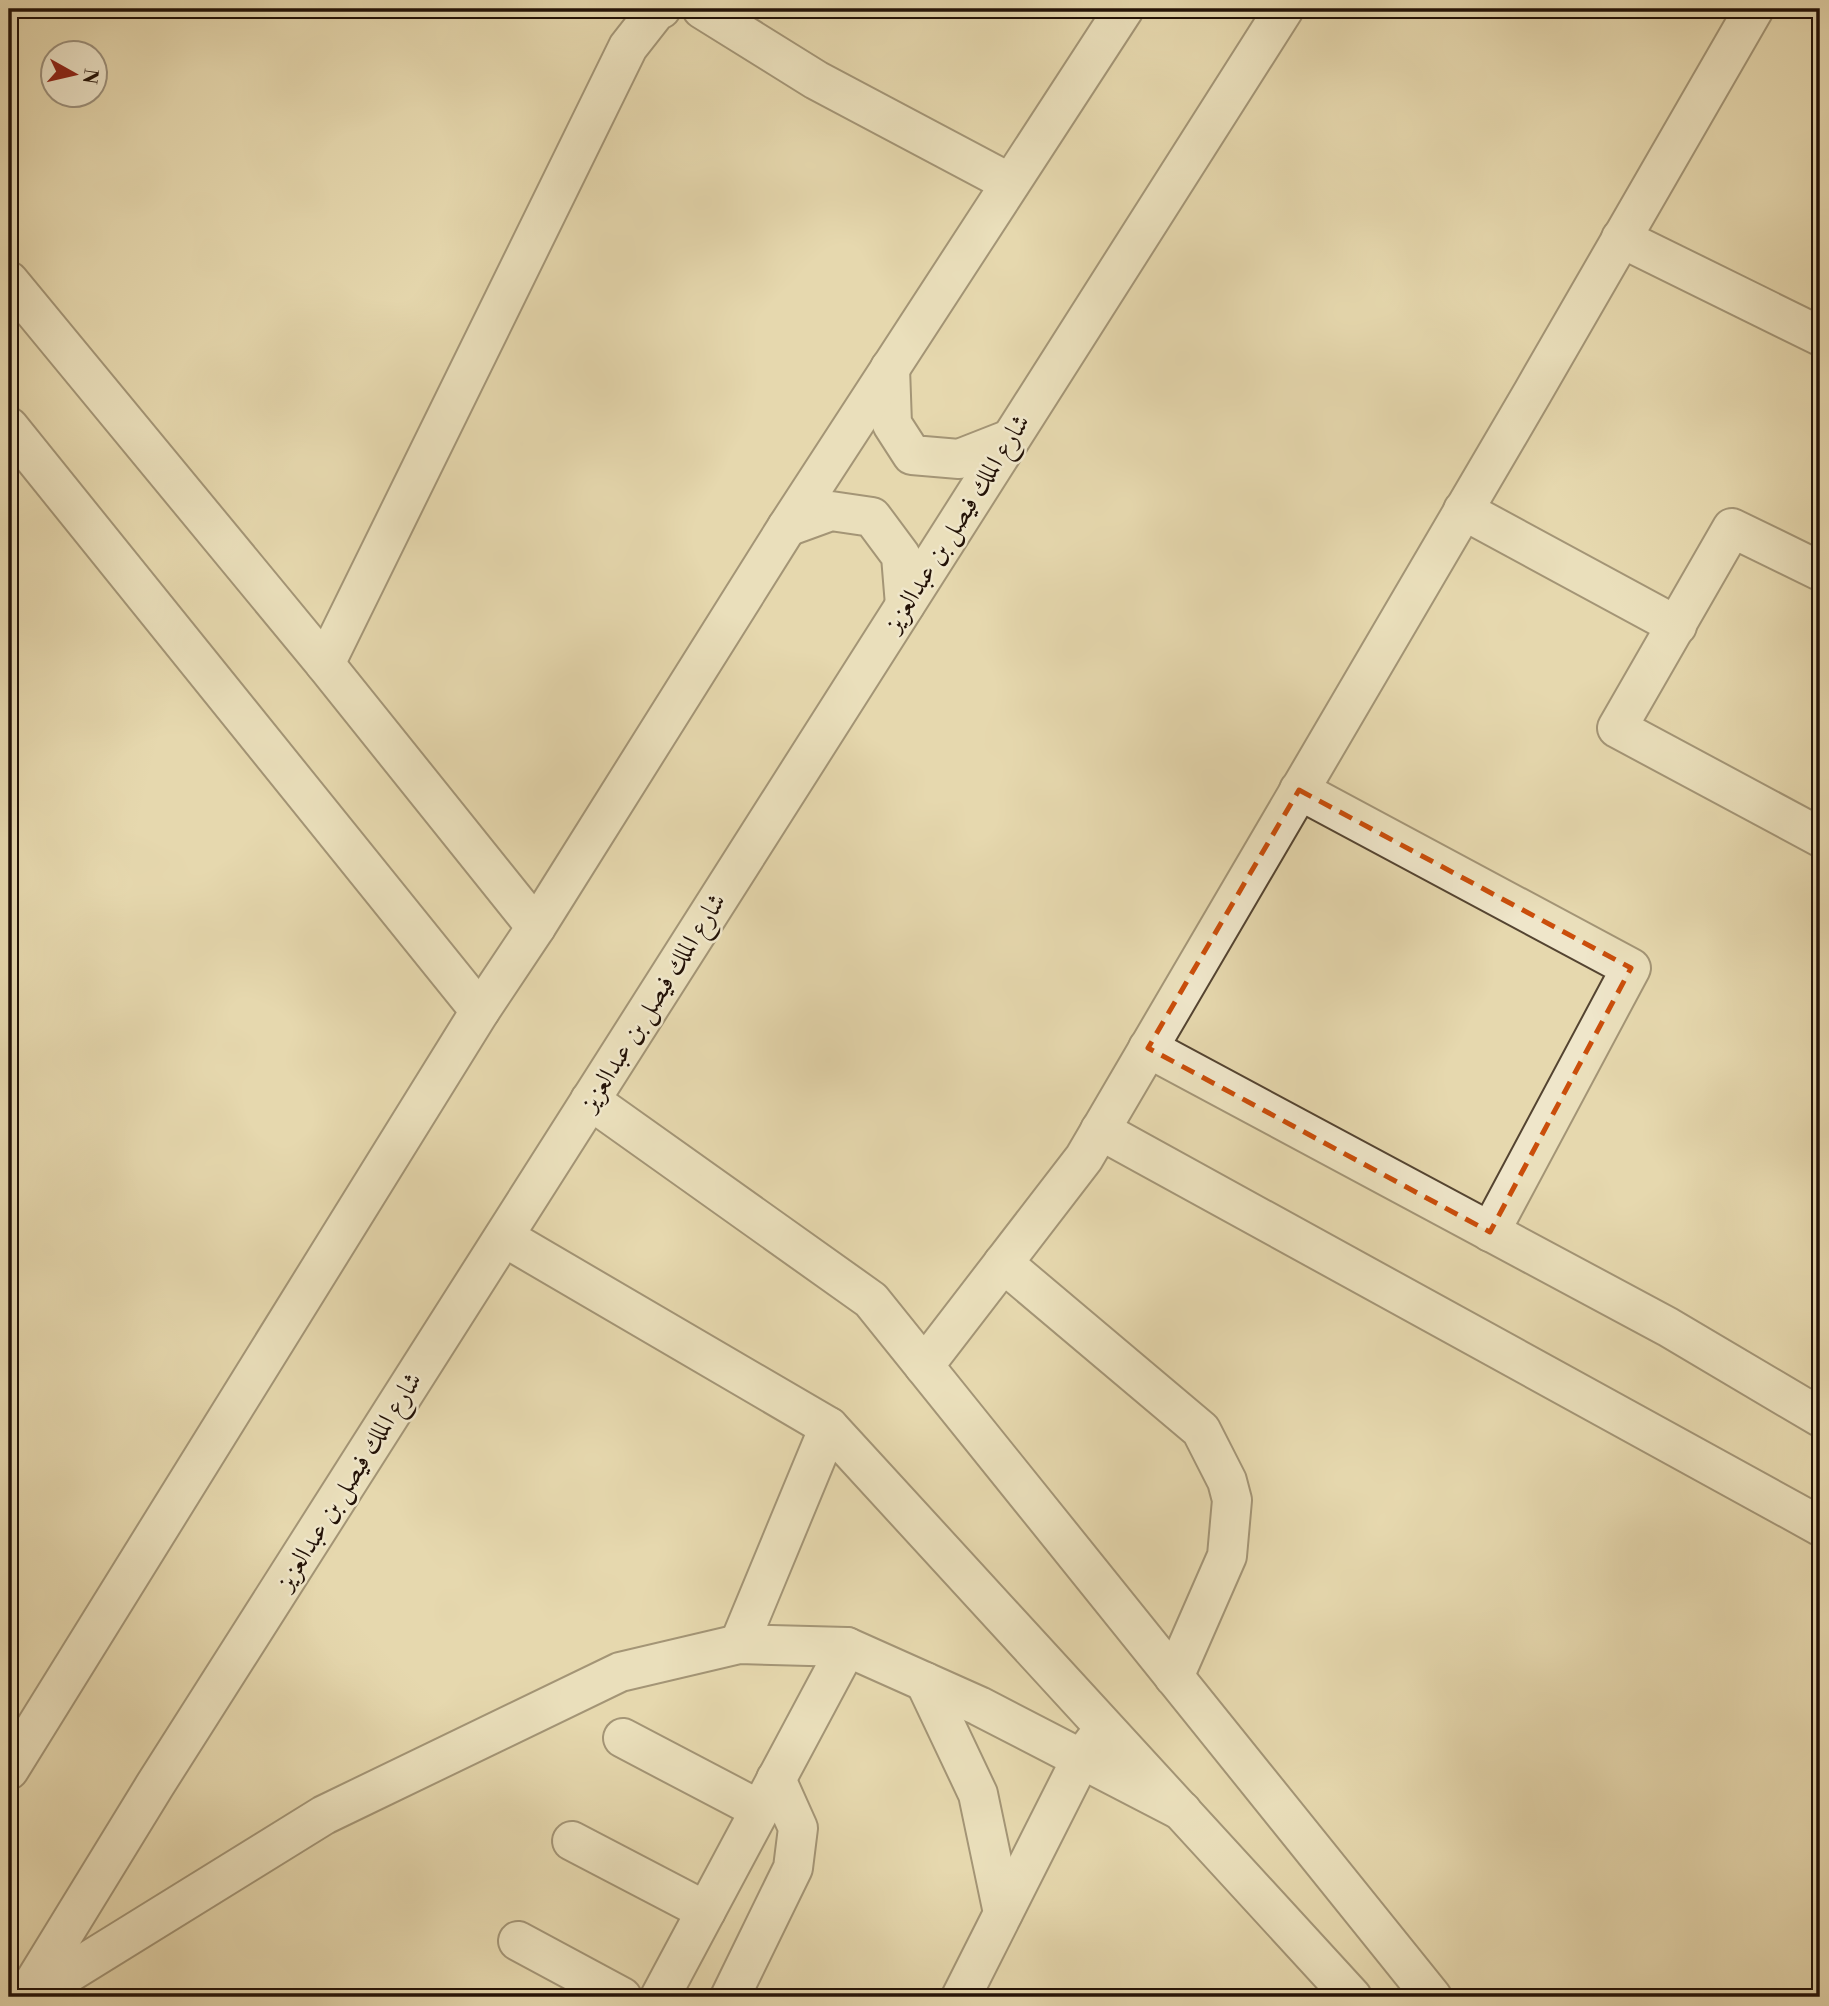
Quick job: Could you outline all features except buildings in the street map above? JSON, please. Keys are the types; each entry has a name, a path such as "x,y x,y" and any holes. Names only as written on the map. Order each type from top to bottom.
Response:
{"street":[{"path":"325,664 628,47 657,10 661,9"},
{"path":"702,9 816,80 1010,183"},
{"path":"9,1770 480,1011 536,927 787,527 1124,9"},
{"name":"شارع الملك فيصل بن عبدالعزيز","path":"27,1997 155,1785 1284,9"},
{"path":"924,1366 1084,1158 1754,9"},
{"path":"1622,238 1820,337"},
{"path":"9,281 325,664 536,927"},
{"path":"890,368 892,424 912,455 959,459 1010,439"},
{"path":"9,427 480,1011"},
{"path":"1463,510 1677,626"},
{"path":"787,527 831,511 872,517 901,556 905,605"},
{"path":"1820,571 1732,528 1617,728 1820,837"},
{"path":"1299,790 1630,968 1490,1232"},
{"path":"1148,1048 1668,1327 1820,1417"},
{"path":"590,1100 871,1300 1432,1997"},
{"path":"1100,1130 1820,1526"},
{"path":"504,1237 829,1427 1352,1997"},
{"path":"1003,1263 1201,1430 1227,1481 1232,1500 1227,1556 1174,1677"},
{"path":"739,1644 829,1427"},
{"path":"27,1997 324,1815 620,1672 739,1644 847,1647 979,1706 1182,1811"},
{"path":"660,1997 847,1647"},
{"path":"925,1682 978,1794 1003,1913"},
{"path":"961,1997 1080,1759 1104,1727"},
{"path":"623,1738 768,1794 798,1828 793,1868 730,1997"},
{"path":"572,1841 706,1911"},
{"path":"518,1941 622,1997"}],"highlighted area":[{"path":"1299,790 1631,968 1490,1232 1148,1048"}]}
